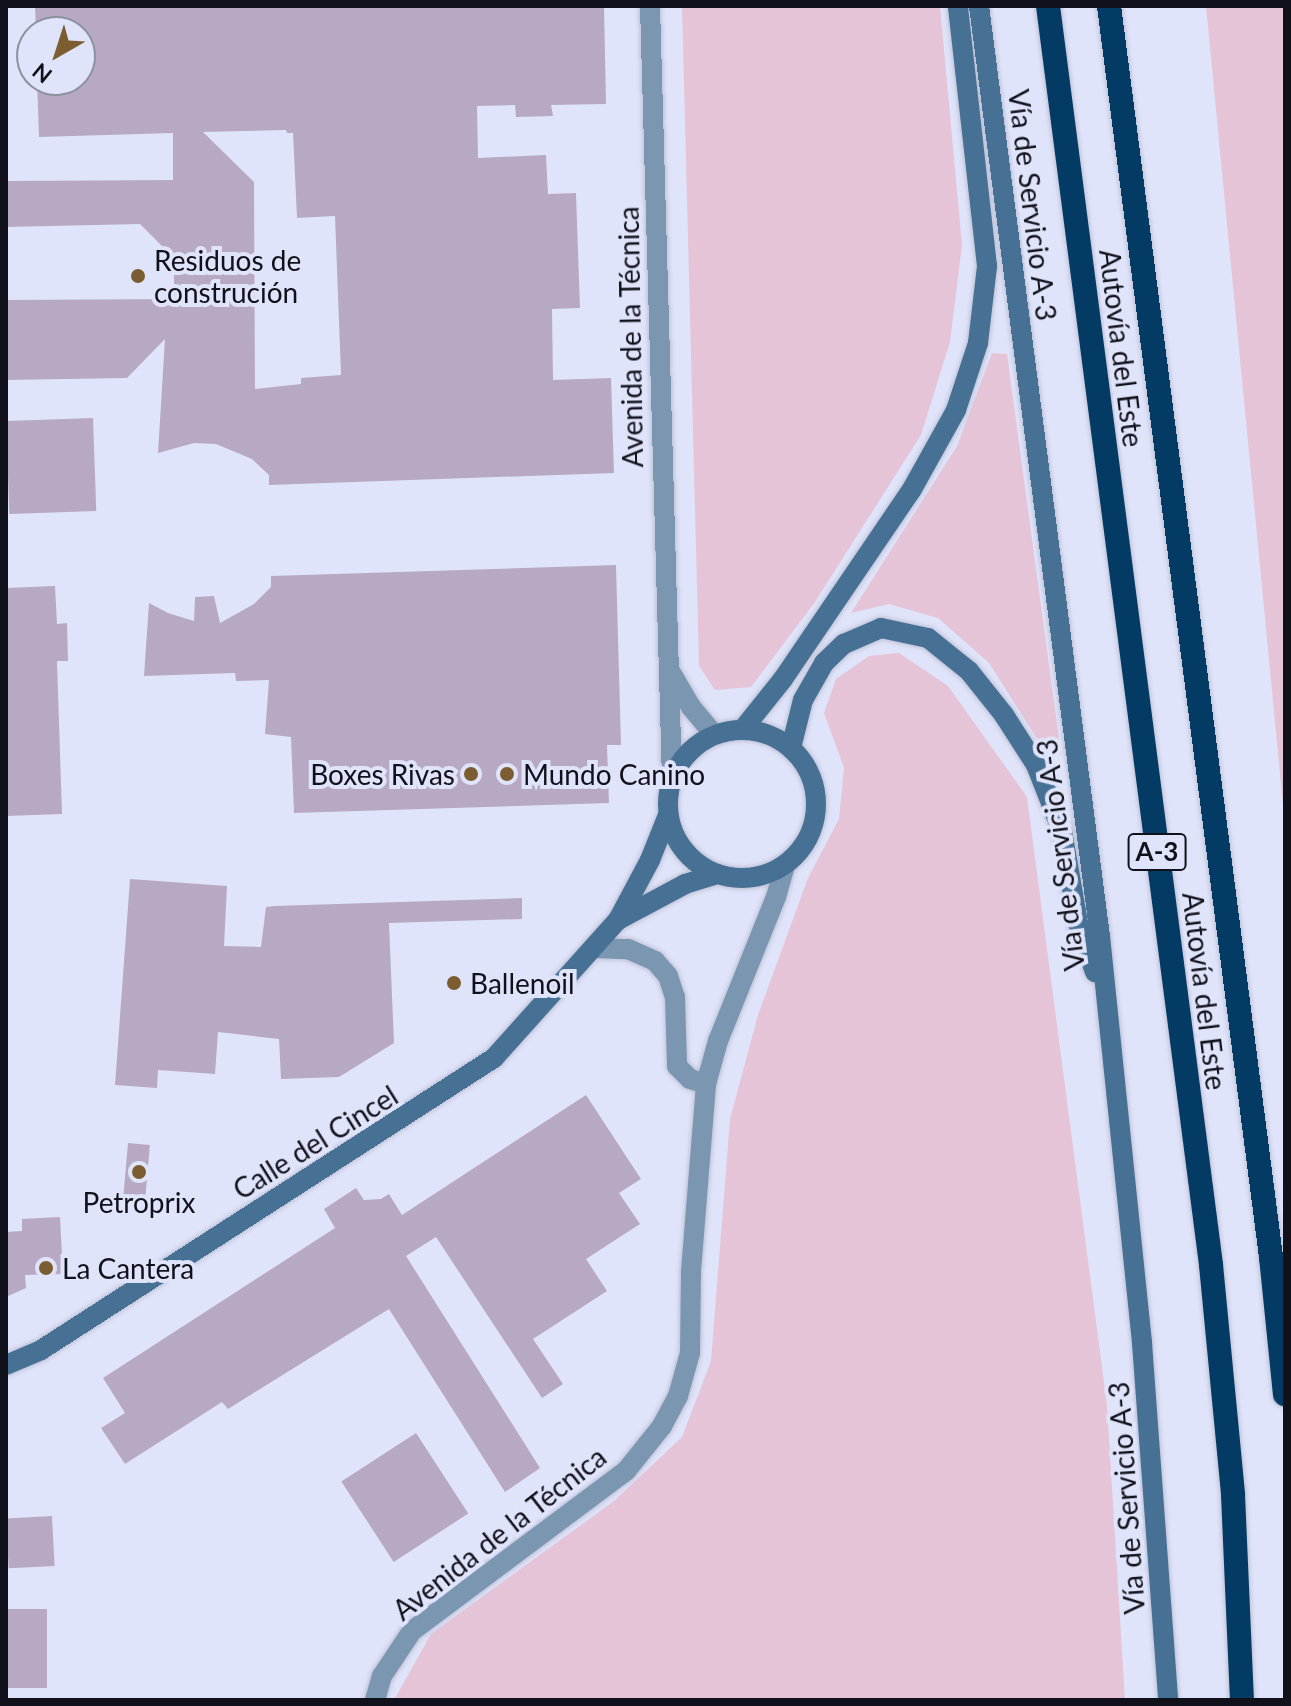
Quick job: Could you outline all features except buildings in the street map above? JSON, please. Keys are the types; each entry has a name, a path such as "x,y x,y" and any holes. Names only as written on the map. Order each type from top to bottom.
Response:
{"highway":[{"name":"Autovía del Este","path":"1048,6 1211,1265 1233,1495 1242,1700"},
{"name":"Autovía del Este","path":"1109,6 1271,1257 1285,1394"}],"main road":[{"path":"743,729 783,679 911,491 956,410 978,343 987,266 958,6"},
{"name":"Vía de Servicio A-3","path":"979,6 1075,732 1105,1000 1142,1343 1168,1700"},
{"path":"791,748 803,700 824,663 844,644 881,628 928,638 969,671 1004,715 1036,765 1062,831 1078,923 1105,1000"},
{"path":"743,729 769,734 791,748 810,775 817,808 812,830 801,850 785,866 751,877 717,874 685,884 618,920 650,860 668,815 672,778 682,760 696,745 714,734 743,729"},
{"path":"668,815 684,851 717,874"},
{"name":"Calle del Cincel","path":"6,1365 41,1350 494,1058 618,920"}],"street":[{"name":"Avenida de la Técnica","path":"650,6 672,778"},
{"name":"Avenida de la Técnica","path":"668,667 691,707 714,734"},
{"name":"Avenida de la Técnica","path":"375,1700 382,1676 412,1631 626,1471 662,1426 678,1396 690,1353 691,1271 706,1084 718,1041 776,897 785,866"},
{"path":"593,948 628,949 655,961 668,976 675,997 677,1066 690,1079 706,1084"}],"shaded area":[{"path":"682,6 940,6 962,245 950,342 921,435 815,602 751,687 715,690 699,666"},
{"path":"1206,6 1285,6 1285,826"},
{"path":"992,353 1007,354 1061,754 1048,756 989,663 938,618 889,604 851,613 957,446"},
{"path":"899,653 948,686 1027,797 1107,1405 1125,1700 394,1700 431,1634 614,1501 682,1437 711,1361 730,1119 758,1015 808,878 839,819 844,768 824,713 836,679 869,656"}],"place":[{"name":"Residuos de construción","path":"138,276"},
{"name":"Boxes Rivas","path":"471,774"},
{"name":"Mundo Canino","path":"507,774"},
{"name":"Ballenoil","path":"454,983"},
{"name":"Petroprix","path":"139,1172"},
{"name":"La Cantera","path":"46,1268"}]}
